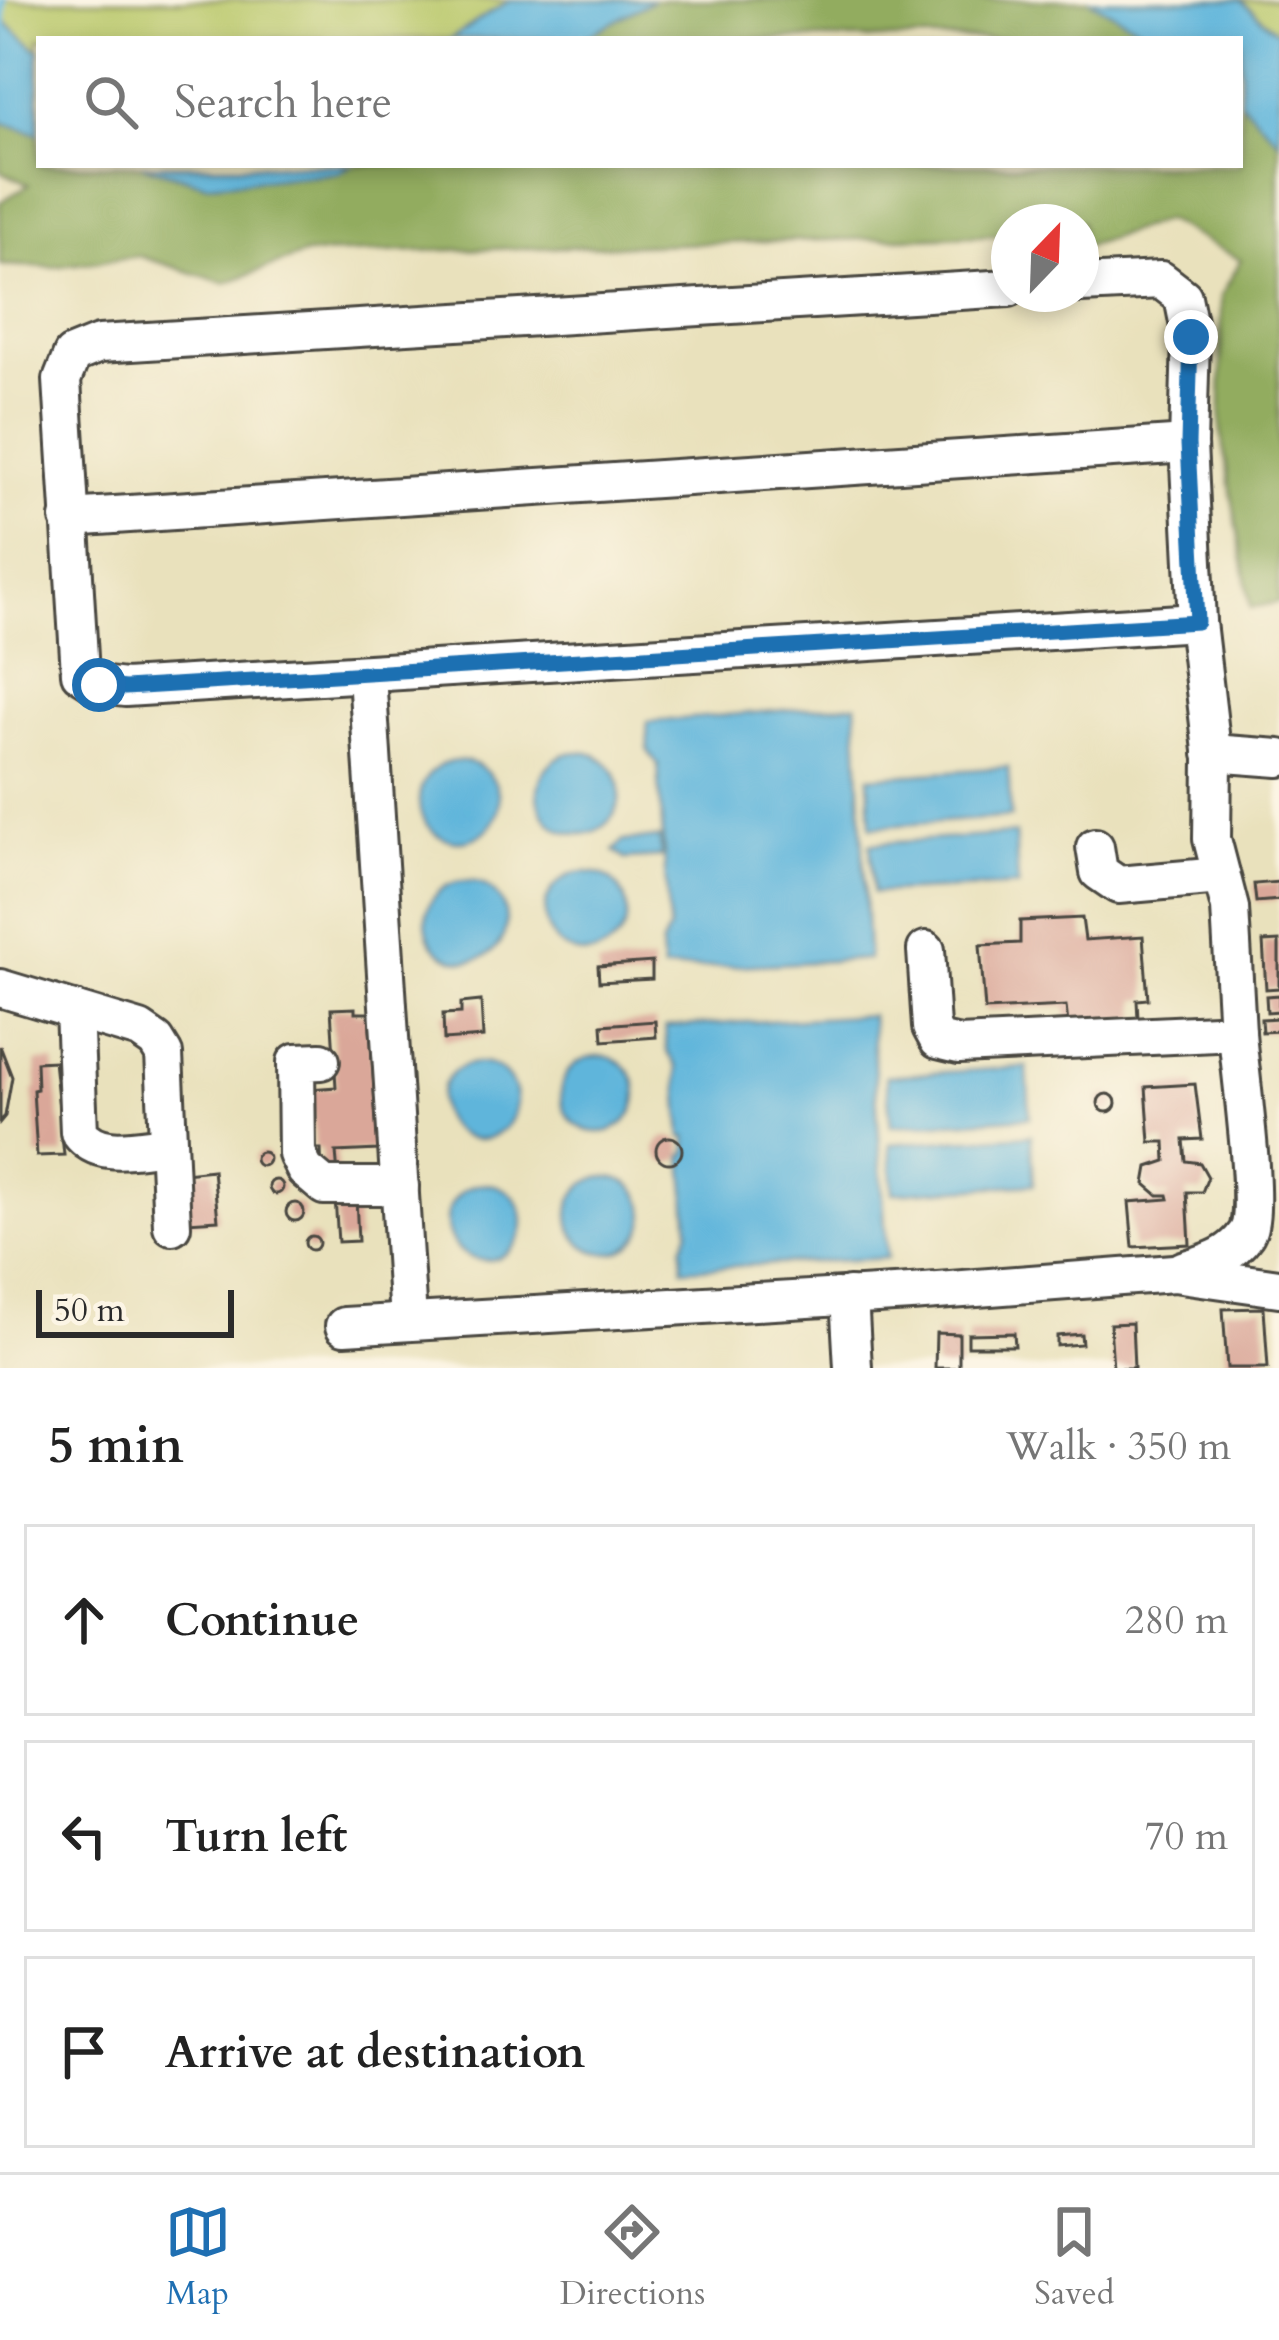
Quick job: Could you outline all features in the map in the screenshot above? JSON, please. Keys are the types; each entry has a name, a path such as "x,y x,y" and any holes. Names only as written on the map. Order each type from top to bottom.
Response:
{"lane":[{"path":"1099,283 1161,280 1183,297 1191,337 1188,444 1197,622 1212,753 1212,838 1230,908 1253,1202 1249,1232 1222,1258 1174,1273"},
{"path":"991,289 99,344 73,355 62,380 80,673 99,685 125,688 1197,622"},
{"path":"69,518 1188,444"},
{"path":"367,675 408,1320"},
{"path":"1212,753 1279,758"},
{"path":"1095,847 1099,872 1118,885 1221,876"},
{"path":"926,950 931,1027 938,1040 959,1045 1237,1031"},
{"path":"0,988 140,1030 155,1041 164,1054 172,1226"},
{"path":"74,1010 79,1132 100,1150 168,1145"},
{"path":"321,1060 296,1062 297,1154 305,1170 324,1186 400,1186"},
{"path":"344,1325 1174,1273 1279,1288"},
{"path":"850,1296 853,1368"}],"green space":[{"path":"0,0 510,0 455,36 36,36 36,48 0,23"},
{"path":"653,0 1089,0 1155,36 587,36"},
{"path":"1240,0 1279,0 1279,33"},
{"path":"1243,104 1279,141 1279,602 1251,608 1221,432 1221,296 1241,260 1165,220 1099,242 1099,204 991,204 991,235 306,254 225,283 139,256 52,267 0,265 0,202 29,185 0,171 0,122 36,133 36,168 152,168 206,184 338,173 347,168 1243,168"}],"water":[{"path":"510,0 653,0 587,36 455,36"},
{"path":"1089,0 1240,0 1279,33 1279,141 1243,104 1243,36 1155,36"},
{"path":"3,20 36,48 36,133 0,122"},
{"path":"152,168 347,168 338,173 206,184"},
{"path":"856,704 868,959 663,970 661,946 669,929 658,765 648,751 647,722"},
{"path":"579,752 608,764 620,793 608,822 579,834 550,822 538,793 550,764"},
{"path":"459,761 487,773 499,801 487,829 459,841 431,829 419,801 431,773"},
{"path":"1008,767 1011,817 871,827 869,777"},
{"path":"1015,834 1018,886 873,893 870,844"},
{"path":"660,838 661,857 625,859 614,851 623,841"},
{"path":"586,872 615,884 627,913 615,942 586,954 557,942 545,913 557,884"},
{"path":"466,881 494,893 506,921 494,949 466,961 438,949 426,921 438,893"},
{"path":"871,1015 887,1258 683,1269 682,1247 689,1231 683,1155 687,1137 682,1137 677,1067 667,1051 665,1027"},
{"path":"599,1056 626,1067 637,1094 626,1121 599,1132 572,1121 561,1094 572,1067"},
{"path":"478,1063 505,1074 516,1101 505,1128 478,1139 451,1128 440,1101 451,1074"},
{"path":"1027,1067 1030,1117 891,1126 886,1076"},
{"path":"1031,1135 1034,1184 893,1193 890,1144"},
{"path":"607,1177 634,1188 645,1215 634,1242 607,1253 580,1242 569,1215 580,1188"},
{"path":"485,1184 512,1195 523,1222 512,1249 485,1260 458,1249 447,1222 458,1195"}],"building":[{"path":"1279,882 1279,900 1256,902 1254,884"},
{"path":"1082,918 1085,940 1143,936 1148,999 1137,1000 1138,1019 1068,1024 1066,1006 985,1010 980,945 1020,943 1020,921"},
{"path":"1279,941 1279,988 1266,989 1263,942"},
{"path":"652,962 652,979 599,982 598,966"},
{"path":"1279,995 1279,1011 1267,1012 1266,996"},
{"path":"481,1001 483,1037 444,1040 443,1014 461,1013 461,1003"},
{"path":"355,1008 355,1013 369,1013 378,1150 336,1152 338,1176 322,1173 321,1149 315,1149 311,1089 336,1087 331,1009"},
{"path":"1279,1018 1279,1031 1262,1032 1261,1019"},
{"path":"655,1021 656,1037 603,1041 602,1025"},
{"path":"0,1046 12,1077 0,1122"},
{"path":"54,1061 64,1155 37,1156 36,1062"},
{"path":"1195,1084 1202,1139 1184,1140 1186,1161 1200,1163 1208,1177 1202,1192 1187,1192 1190,1244 1133,1247 1129,1202 1169,1199 1145,1184 1148,1167 1166,1161 1165,1142 1150,1142 1146,1087"},
{"path":"1107,1094 1116,1103 1107,1112 1098,1103"},
{"path":"669,1137 679,1140 679,1160 669,1163 659,1160 656,1150 659,1140"},
{"path":"262,1152 269,1159 262,1166 255,1159"},
{"path":"213,1170 218,1220 187,1222 184,1173"},
{"path":"276,1180 283,1187 276,1194 269,1187"},
{"path":"356,1197 358,1241 338,1242 335,1198"},
{"path":"295,1203 304,1212 295,1221 286,1212"},
{"path":"312,1236 319,1243 312,1250 305,1243"},
{"path":"1264,1308 1268,1368 1227,1368 1223,1309"},
{"path":"1132,1323 1134,1368 1113,1368 1110,1324"},
{"path":"936,1333 959,1334 959,1368 935,1368"},
{"path":"1014,1333 1015,1346 968,1346 968,1334"},
{"path":"1081,1334 1082,1344 1057,1346 1057,1336"}],"waterway":[{"path":"2,0 3,28"}],"route":[{"path":"99,685 125,688 367,675 1197,622 1188,444 1191,337"}]}
